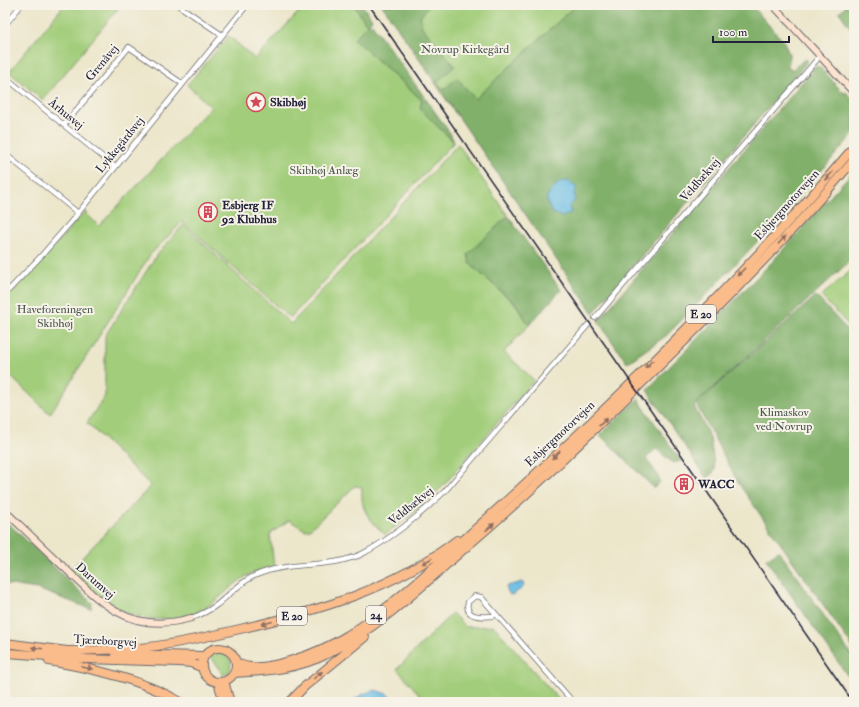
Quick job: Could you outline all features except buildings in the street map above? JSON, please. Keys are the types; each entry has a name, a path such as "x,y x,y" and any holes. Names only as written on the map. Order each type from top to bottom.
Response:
{"highway":[{"name":"Esbjergmotorvejen","path":"236,662 240,665 259,666 297,660 325,649 375,617 457,547 595,418 697,318 797,212 854,147"},
{"name":"Esbjergmotorvejen","path":"234,673 276,670 293,667 318,658 360,635 408,598 509,510 610,415 730,296 854,160"},
{"name":"E 20","path":"70,651 141,648 171,643 224,633 328,605 367,591 405,574 449,547 492,514"},
{"path":"290,702 304,687 408,598"},
{"name":"Tjæreborgvej","path":"5,643 86,654 203,656"},
{"name":"E 20","path":"203,656 206,652 214,648 224,648 232,653 236,662"},
{"name":"Tjæreborgvej","path":"6,653 86,659 179,662 191,663 201,667"},
{"name":"Tjæreborgvej","path":"6,653 115,674 144,684 181,702"},
{"path":"203,656 201,667 207,678 221,681 231,677 234,673 236,662"},
{"path":"221,681 224,702"},
{"path":"221,681 230,702"}],"street":[{"path":"5,25 21,5"},
{"path":"178,5 222,35"},
{"name":"Lykkegårdsvej","path":"5,294 78,213 247,5"},
{"path":"775,6 854,93"},
{"name":"Grenåvej","path":"64,125 129,47 184,84"},
{"name":"Veldbækvej","path":"595,318 820,56"},
{"name":"Århusvej","path":"5,77 115,167"},
{"path":"5,154 78,213"},
{"name":"Veldbækvej","path":"191,618 204,613 217,605 243,583 254,576 282,567 337,562 361,555 400,529 428,508 445,491 588,325"},
{"name":"Darumvej","path":"5,511 92,594 116,612 132,619 149,623 173,623 191,618"},
{"path":"495,614 493,616 474,616 468,612 468,602 473,597 478,596 495,614 573,702"}],"green space":[{"path":"64,5 121,5 43,100 9,72"},
{"path":"305,5 354,5 367,25 354,39 422,100 420,109 454,142 290,318 182,222 150,255 50,414 5,371 5,300 85,212 99,226 211,107 187,85 229,36 255,59"},
{"path":"354,5 362,5 372,19 368,25 372,24 450,133 454,142 420,109 422,100 354,39 367,25"},
{"path":"382,5 430,5 420,18 422,27 455,66 437,82 444,90 457,78 475,99 576,5 751,5 784,42 789,54 788,68 792,70 805,59 808,61 593,313"},
{"name":"Novrup Kirkegård","path":"384,5 576,5 457,116"},
{"path":"847,5 854,5 854,33 839,12"},
{"path":"816,66 822,69 842,92 847,93 854,101 854,133 755,244 667,335 627,363 598,321"},
{"path":"458,144 508,216 468,254 470,264 517,306 529,325 504,352 534,380 443,486 426,502 385,535 364,509 362,487 355,486 310,529 305,530 289,520 270,534 274,566 245,577 209,606 198,612 173,618 147,618 123,612 106,602 71,569 151,486 87,423 105,396 105,336 156,256 183,225 291,324"},
{"path":"854,170 854,257 694,406 710,438 715,470 707,479 647,390 773,261"},
{"path":"508,216 561,290 529,325 517,305 470,264 468,254"},
{"path":"854,268 854,331 821,296"},
{"name":"Klimaskov ved Novrup","path":"816,296 854,337 854,649 739,484 696,404"},
{"path":"638,399 681,461 673,463 656,449 646,459 658,475 660,482 654,488 600,435"},
{"path":"9,524 92,603 91,609 37,589 5,584 5,530"},
{"path":"779,551 854,659 854,685 766,559"},
{"path":"452,613 466,627 494,626 561,702 426,702 397,669"},
{"path":"219,652 226,655 231,663 228,673 223,675 218,666 209,656 212,653"}],"water":[{"path":"569,181 577,188 574,193 575,200 569,207 571,213 562,217 551,212 547,197 551,190 560,182"},
{"path":"521,582 524,586 520,590 514,594 509,594 506,587"},
{"path":"375,690 387,694 396,702 352,702 362,694"}],"railway":[{"path":"369,5 853,702"}],"place":[{"name":"Skibhøj","path":"256,102"},
{"name":"Esbjerg IF 92 Klubhus","path":"208,212"},
{"name":"WACC","path":"684,484"}],"park label":[{"name":"Skibhøj Anlæg","path":"324,170"},
{"name":"Haveforeningen Skibhøj","path":"55,316"}]}
